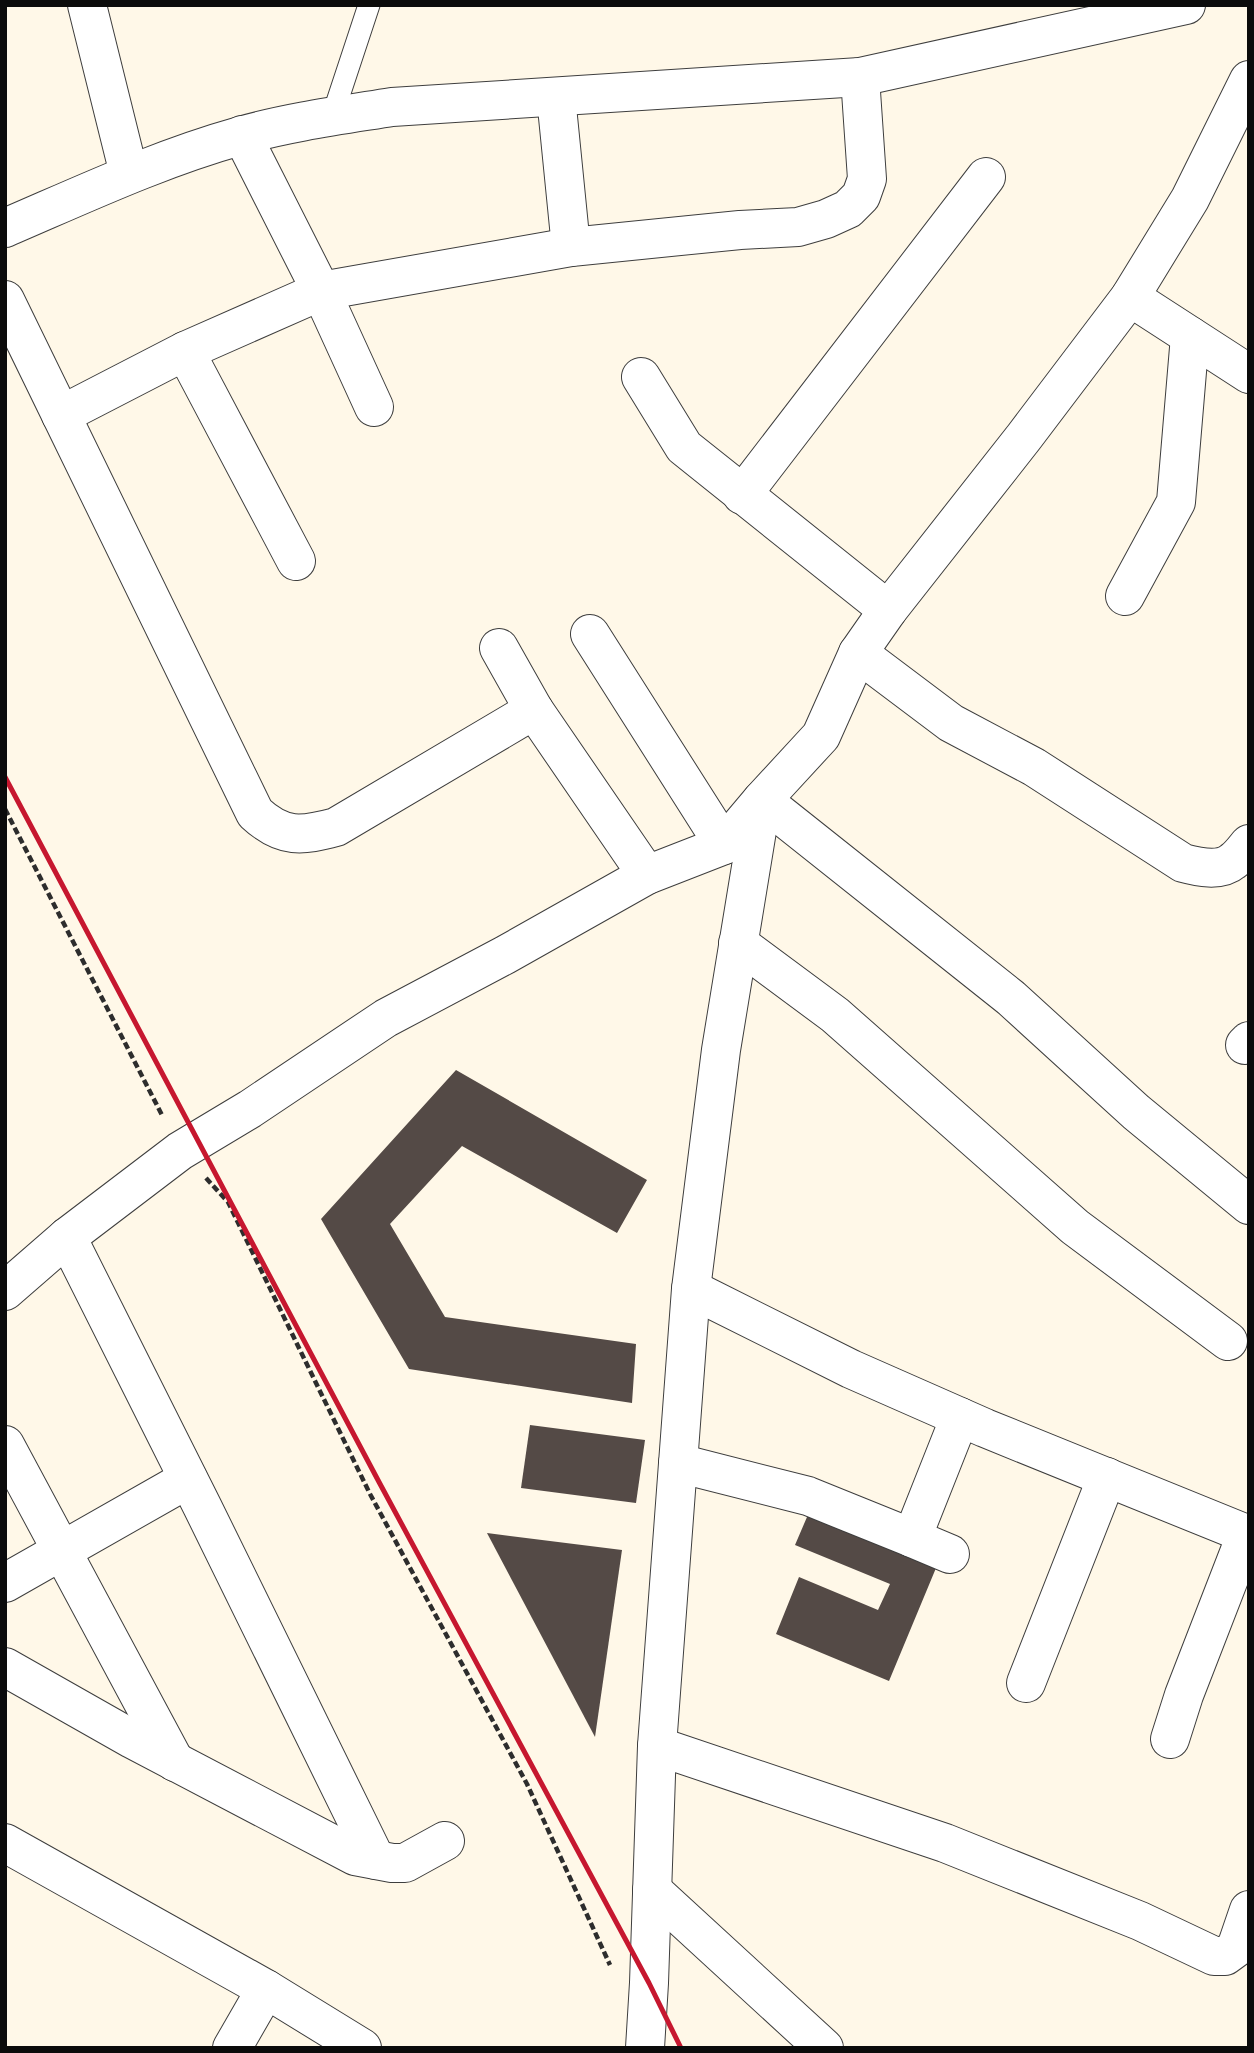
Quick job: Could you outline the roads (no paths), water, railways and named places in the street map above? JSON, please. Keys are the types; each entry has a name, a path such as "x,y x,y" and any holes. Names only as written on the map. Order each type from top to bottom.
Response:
{"street":[{"path":"87,5 130,174"},
{"path":"5,228 164,160 242,135 332,117 393,107 860,77 1186,5"},
{"path":"61,415 185,351 321,291 571,247 740,230 798,227 826,219 848,209 861,195 867,179 860,77"},
{"path":"5,1291 66,1237 180,1151 250,1109 386,1018 647,875 724,845 821,736 858,653 888,610 1024,438 1130,297 1190,199 1249,80"},
{"path":"556,97 571,247"},
{"path":"242,135 321,291 374,407"},
{"path":"743,495 986,177"},
{"path":"1130,297 1249,374"},
{"path":"5,300 256,813 269,826 290,834 313,833 336,827 534,710"},
{"path":"1125,596 1176,502 1190,336"},
{"path":"185,351 296,561"},
{"path":"641,377 684,447 888,610"},
{"path":"590,634 724,845"},
{"path":"499,648 534,710 647,875"},
{"path":"858,653 950,723 1034,767 1183,863 1199,868 1221,867 1231,863 1249,844"},
{"path":"645,2048 657,1746 691,1289 721,1050 762,800"},
{"path":"762,800 1011,998 1136,1111 1249,1205"},
{"path":"738,943 835,1015 1074,1227 1228,1341"},
{"path":"66,1237 376,1860"},
{"path":"691,1289 851,1369 960,1417 1248,1535 1184,1695 1170,1739"},
{"path":"912,1538 960,1417"},
{"path":"5,1445 175,1762"},
{"path":"678,1464 808,1496 950,1554"},
{"path":"1026,1683 1107,1478"},
{"path":"5,1583 188,1479"},
{"path":"5,1667 175,1762 355,1856 405,1863 445,1841"},
{"path":"657,1746 945,1843 1140,1921 1214,1956 1225,1956 1236,1948 1249,1910"},
{"path":"5,1843 266,1989 362,2048"},
{"path":"652,1890 824,2048"},
{"path":"232,2048 266,1989"}],"lane":[{"path":"332,117 369,5"}],"railway":[{"path":"5,777 379,1482 649,1983 681,2048"}]}
